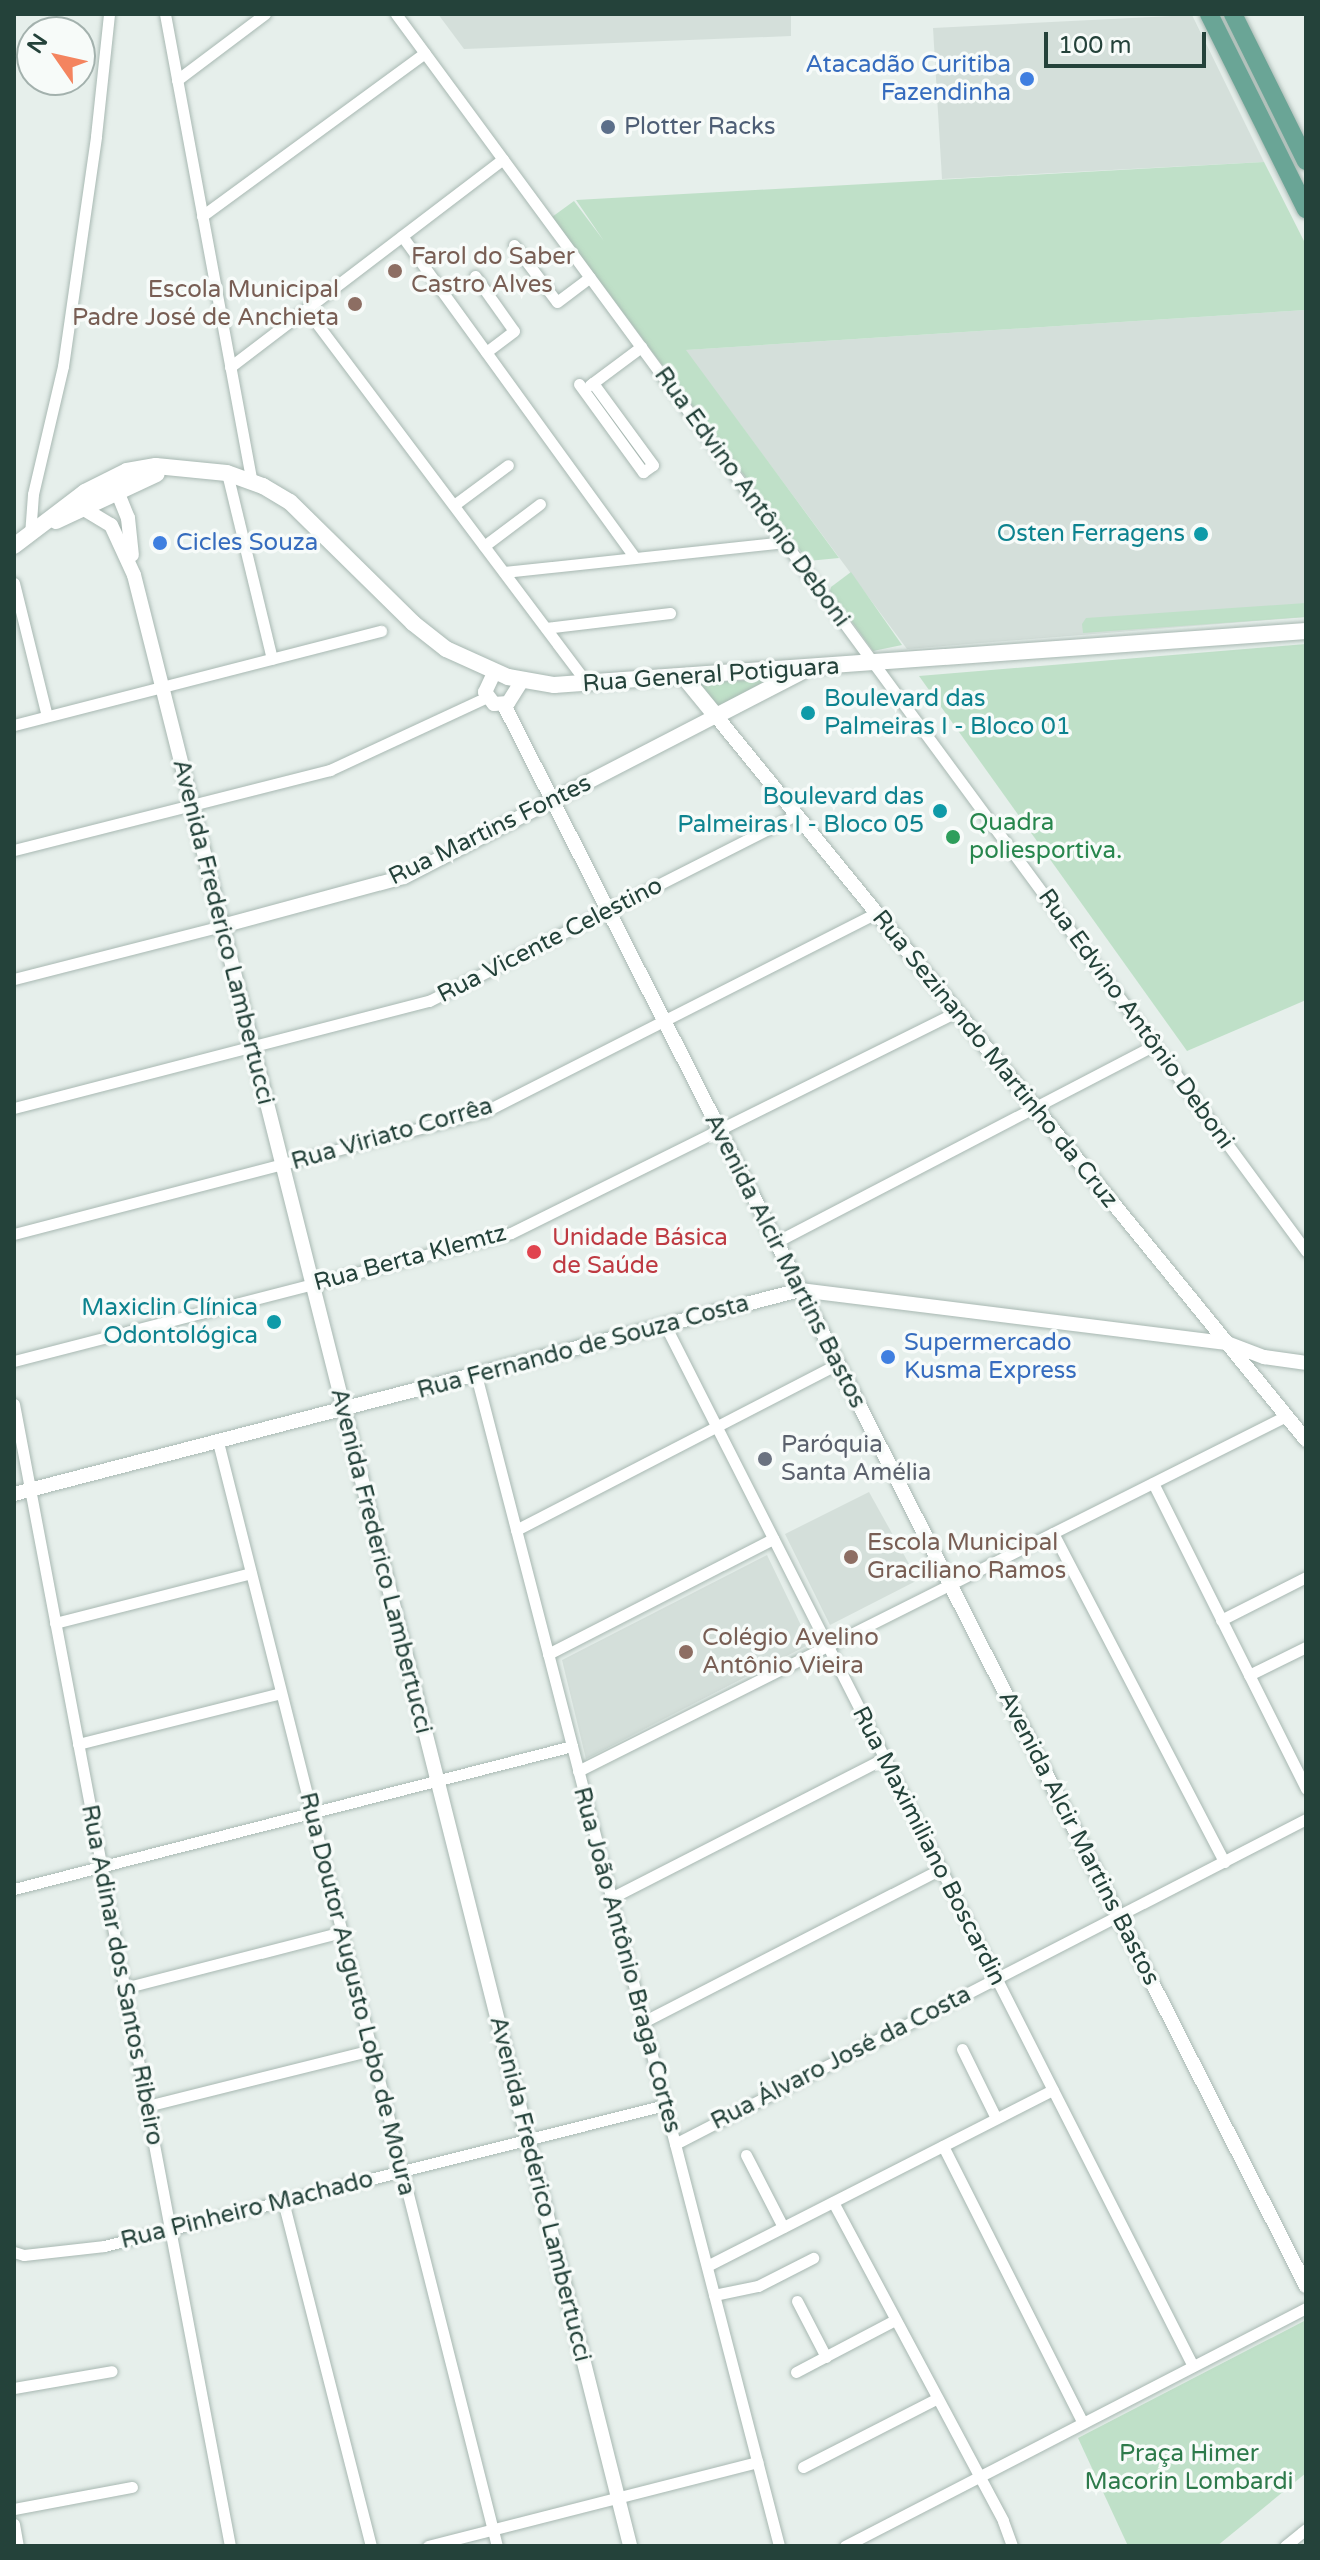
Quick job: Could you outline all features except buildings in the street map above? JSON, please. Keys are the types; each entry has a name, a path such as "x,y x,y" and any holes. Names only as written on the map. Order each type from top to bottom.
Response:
{"main road":[{"path":"1209,14 1306,209"},
{"path":"1233,14 1306,161"},
{"name":"Rua General Potiguara","path":"14,546 85,492 127,471 156,466 227,473 251,480 302,512 435,641 494,673 522,681 588,684 1306,631"},
{"name":"Rua General Potiguara","path":"33,533 147,477 189,468"},
{"path":"85,492 117,491"},
{"name":"Rua Martins Fontes","path":"716,716 808,668"},
{"name":"Rua Sezinando Martinho da Cruz","path":"684,677 716,716"}],"street":[{"path":"33,533 33,494 63,366 96,136 109,14"},
{"path":"165,14 251,480"},
{"path":"177,80 265,14"},
{"name":"Rua Edvino Antônio Deboni","path":"396,14 1306,1251"},
{"path":"202,216 425,53"},
{"path":"230,367 503,159"},
{"path":"402,236 635,558"},
{"path":"514,245 557,302 590,277"},
{"path":"475,276 514,331 486,352"},
{"path":"306,309 588,684"},
{"path":"585,386 641,347"},
{"path":"585,386 653,465 643,472 585,386"},
{"path":"454,505 508,465"},
{"path":"227,473 272,659"},
{"name":"Avenida Frederico Lambertucci","path":"117,491 128,518 134,575 191,805 630,2546"},
{"path":"484,546 540,504"},
{"name":"Avenida Frederico Lambertucci","path":"84,509 111,525 134,575"},
{"path":"504,572 785,542"},
{"path":"14,583 47,716"},
{"path":"546,628 670,613"},
{"path":"14,725 381,631"},
{"path":"494,673 486,686 487,697 494,704 504,705 512,699 522,681"},
{"path":"14,850 339,767 487,697"},
{"name":"Avenida Alcir Martins Bastos","path":"504,705 1306,2286"},
{"name":"Rua Martins Fontes","path":"14,979 391,882 716,716"},
{"name":"Rua Sezinando Martinho da Cruz","path":"716,716 1306,1440"},
{"name":"Rua Vicente Celestino","path":"14,1108 435,999 796,815"},
{"name":"Rua Viriato Corrêa","path":"14,1234 484,1112 876,913"},
{"name":"Rua Berta Klemtz","path":"14,1361 511,1233 957,1012"},
{"path":"776,1242 1155,1045"},
{"name":"Rua Fernando de Souza Costa","path":"14,1494 800,1290 1227,1343 1264,1357 1304,1362"},
{"name":"Rua Maximiliano Boscardin","path":"665,1325 1193,2366"},
{"path":"516,1530 838,1364"},
{"name":"Rua João Antônio Braga Cortes","path":"476,1375 779,2546"},
{"name":"Rua Adinar dos Santos Ribeiro","path":"14,1404 230,2546"},
{"path":"578,1771 1286,1416"},
{"name":"Rua Doutor Augusto Lobo de Moura","path":"218,1442 497,2546"},
{"path":"1153,1483 1306,1789"},
{"path":"1053,1533 1224,1862"},
{"path":"548,1654 773,1539"},
{"path":"55,1623 251,1573"},
{"path":"1221,1620 1306,1577"},
{"path":"1249,1675 1306,1647"},
{"path":"78,1744 281,1693"},
{"path":"14,1889 572,1746"},
{"path":"611,1898 884,1758"},
{"name":"Rua Álvaro José da Costa","path":"675,2144 1306,1819"},
{"path":"643,2022 941,1869"},
{"path":"124,1988 342,1932"},
{"path":"962,2049 996,2118"},
{"path":"147,2106 371,2050"},
{"path":"707,2266 1053,2090"},
{"name":"Rua Pinheiro Machado","path":"15,2253 82,2249 170,2229 665,2105"},
{"path":"943,2146 1083,2423"},
{"path":"746,2155 783,2227"},
{"path":"283,2201 371,2546"},
{"path":"833,2202 977,2478 1003,2521 1012,2546"},
{"path":"714,2295 758,2286 813,2258"},
{"path":"797,2301 826,2357"},
{"path":"845,2546 1306,2308"},
{"path":"796,2372 895,2320"},
{"path":"14,2388 112,2371"},
{"path":"803,2467 936,2399"},
{"path":"428,2546 757,2462"},
{"path":"14,2509 132,2487"},
{"path":"14,2524 18,2546"},
{"path":"1285,2546 1306,2529"}],"shaded area":[{"path":"438,14 791,14 791,36 464,49"},
{"path":"1192,15 1264,162 942,179 933,28"},
{"path":"1306,310 1306,617 907,649 685,350"},
{"name":"Escola Municipal Graciliano Ramos","path":"869,1492 918,1580 830,1625 785,1534"},
{"name":"Colégio Avelino Antônio Vieira","path":"767,1555 810,1644 586,1759 562,1660"}],"green space":[{"path":"1264,162 1306,245 1306,310 686,350 839,558 808,561 552,217 574,201 604,241 576,200"},
{"path":"851,572 902,645 873,651 830,591"},
{"path":"1306,603 1306,617 1083,633 1082,624 1086,618"},
{"path":"1306,644 1306,1000 1187,1051 919,676"},
{"path":"769,679 718,706 700,683"},
{"name":"Praça Himer Macorin Lombardi","path":"1306,2320 1306,2473 1217,2546 1128,2546 1078,2438"}],"place":[{"name":"Atacadão Curitiba Fazendinha","path":"1027,79"},
{"name":"Plotter Racks","path":"608,127"},
{"name":"Farol do Saber Castro Alves","path":"395,271"},
{"name":"Escola Municipal Padre José de Anchieta","path":"355,304"},
{"name":"Osten Ferragens","path":"1201,534"},
{"name":"Cicles Souza","path":"160,543"},
{"name":"Boulevard das Palmeiras I - Bloco 01","path":"808,713"},
{"name":"Boulevard das Palmeiras I - Bloco 05","path":"940,811"},
{"name":"Quadra poliesportiva.","path":"953,837"},
{"name":"Unidade Básica de Saúde","path":"534,1252"},
{"name":"Maxiclin Clínica Odontológica","path":"274,1322"},
{"name":"Supermercado Kusma Express","path":"888,1357"},
{"name":"Paróquia Santa Amélia","path":"765,1459"},
{"name":"Escola Municipal Graciliano Ramos","path":"851,1557"},
{"name":"Colégio Avelino Antônio Vieira","path":"686,1652"}]}
